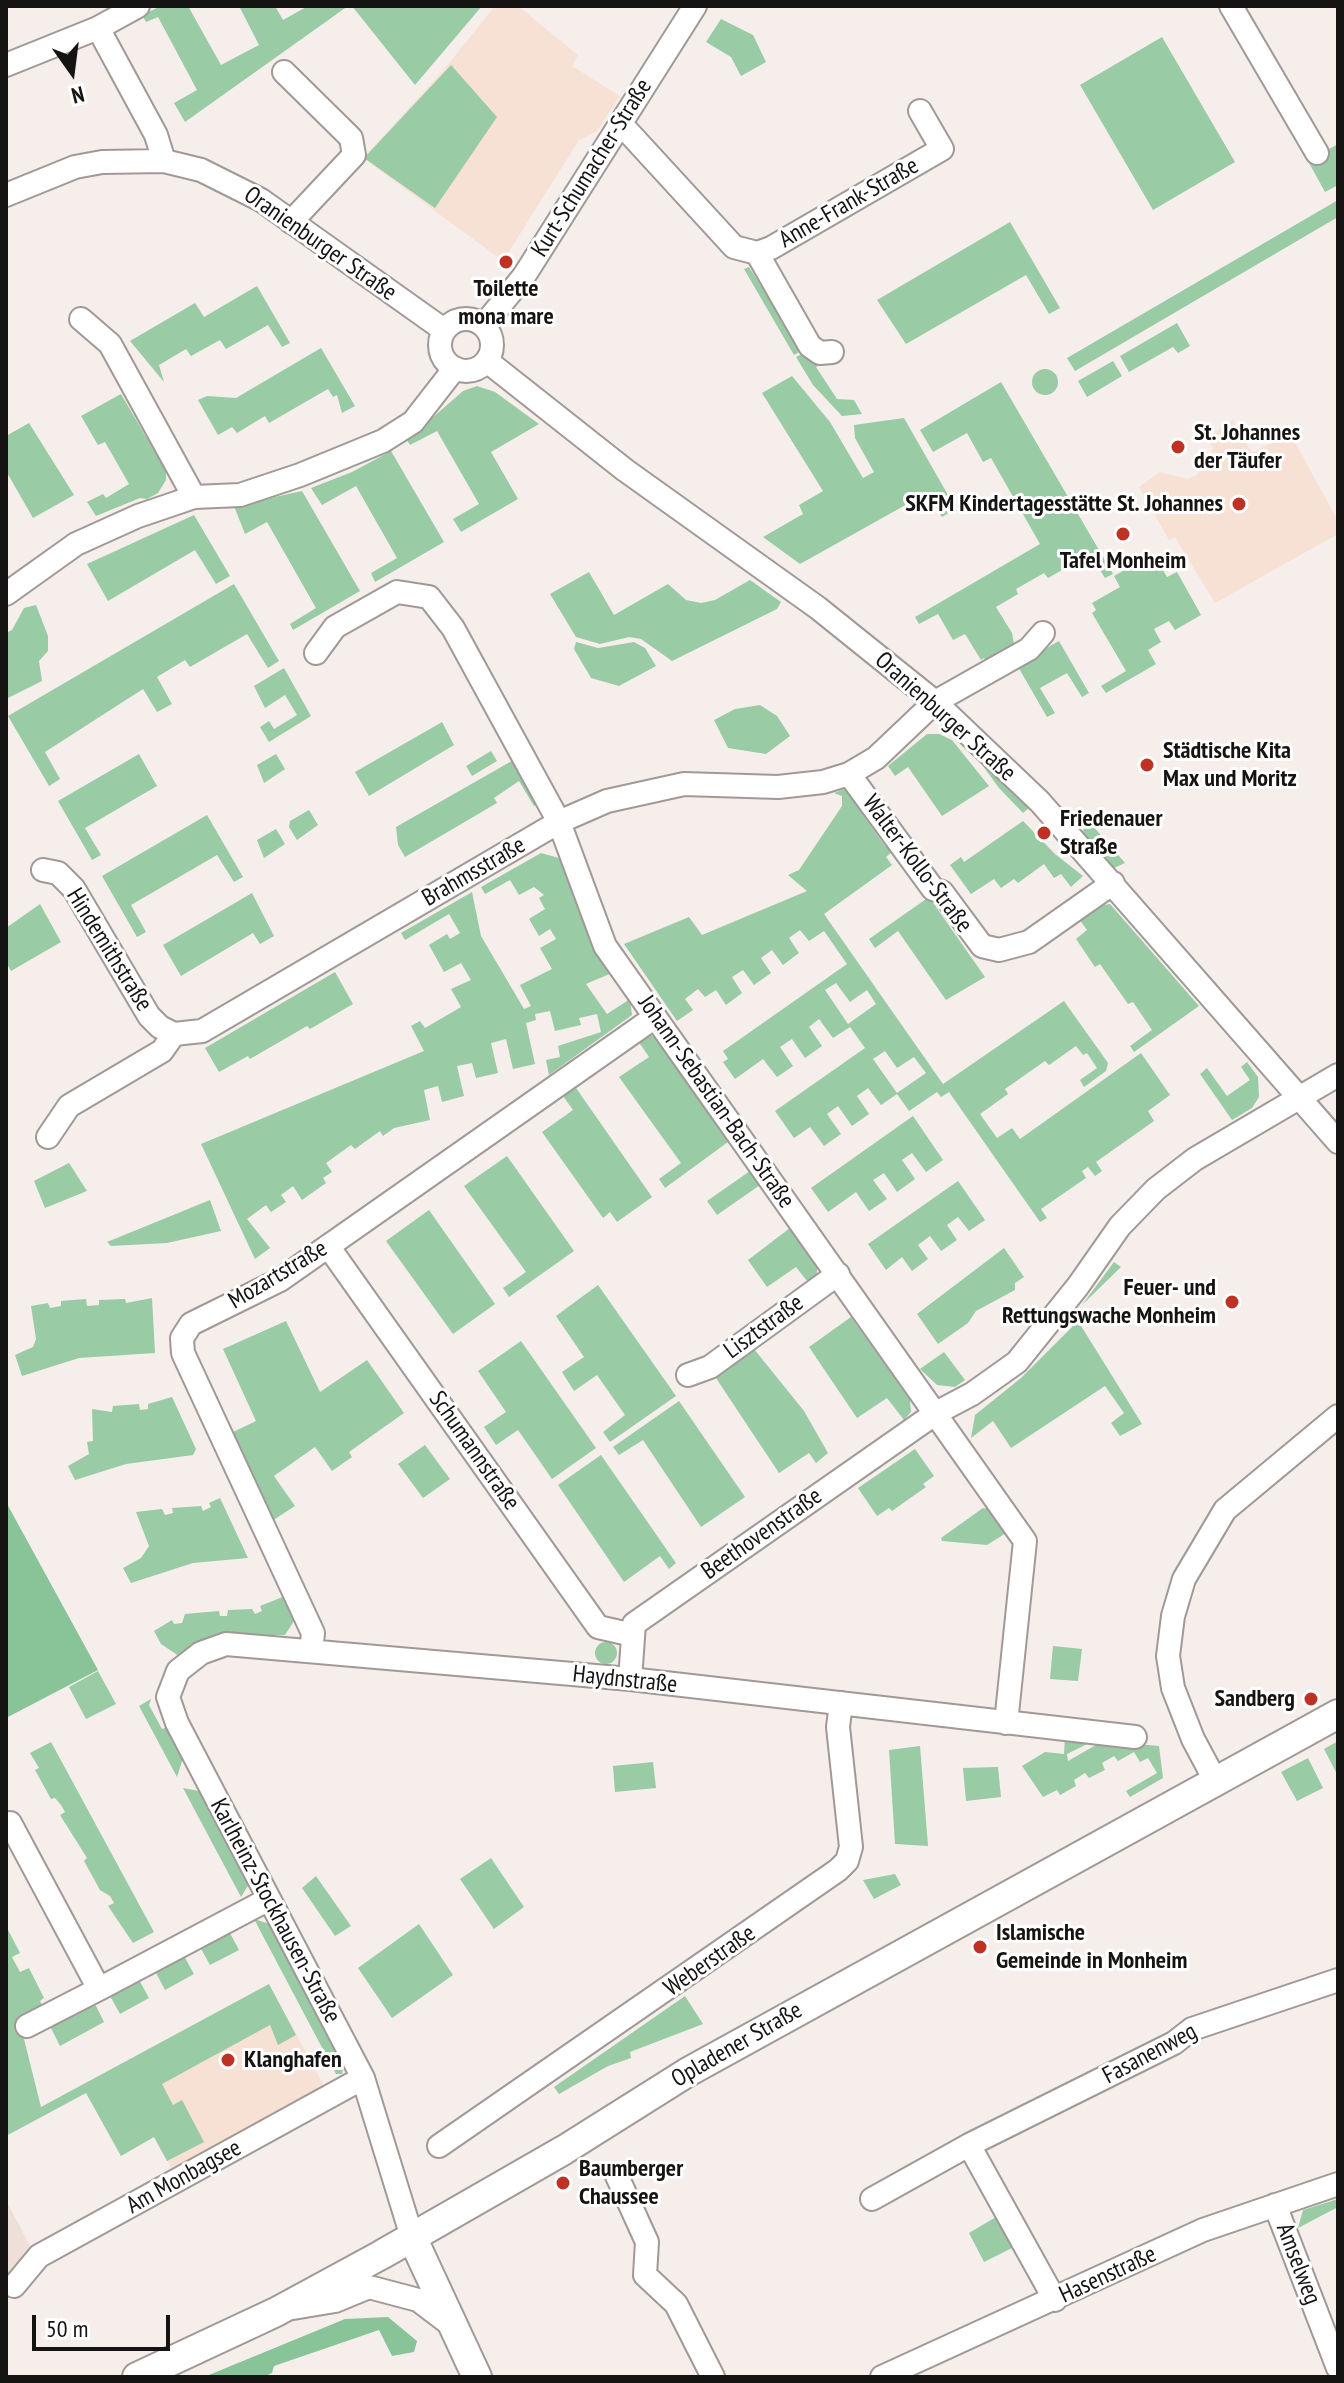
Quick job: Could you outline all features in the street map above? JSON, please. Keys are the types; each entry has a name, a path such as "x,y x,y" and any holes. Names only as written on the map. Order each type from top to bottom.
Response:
{"street":[{"path":"6,65 98,28 138,6"},
{"name":"Kurt-Schumacher-Straße","path":"484,325 524,276 695,6"},
{"path":"1231,6 1317,153"},
{"path":"98,28 156,135 164,161"},
{"path":"284,72 351,138 354,155 291,222"},
{"name":"Anne-Frank-Straße","path":"621,124 734,247 757,253 771,248 942,149 920,111"},
{"name":"Oranienburger Straße","path":"6,195 75,167 131,159 164,161 201,170 229,182 291,222 444,330"},
{"path":"757,253 810,346 820,353 832,352"},
{"path":"467,318 484,325 493,342 487,361 475,370 455,368 441,352 444,330 467,318"},
{"path":"81,319 110,344 194,497"},
{"name":"Oranienburger Straße","path":"487,361 625,470 818,608 935,702 1040,802 1338,1142"},
{"path":"6,594 76,544 138,516 194,497 240,495 300,475 383,441 413,422 455,368"},
{"name":"Johann-Sebastian-Bach-Straße","path":"316,653 335,627 389,595 404,591 429,597 453,628 559,822 605,946 1025,1541 1006,1723"},
{"name":"Brahmsstraße","path":"48,1137 69,1106 162,1051 174,1034 202,1031 559,822 607,801 659,787 709,783 778,787 823,782 849,774 876,758 935,702 1029,649 1043,633"},
{"name":"Walter-Kollo-Straße","path":"849,774 933,889 942,892 982,946 1015,949 1113,883"},
{"name":"Hindemithstraße","path":"43,870 58,873 74,889 149,1016 160,1027 174,1034"},
{"name":"Mozartstraße","path":"311,1651 313,1633 183,1353 182,1338 191,1324 280,1280 655,1017"},
{"path":"1298,1097 1338,1075"},
{"name":"Beethovenstraße","path":"633,1635 634,1624 936,1413 972,1394 1017,1362 1078,1286 1120,1226 1156,1189 1195,1159 1298,1097"},
{"name":"Schumannstraße","path":"328,1246 598,1627 633,1635"},
{"name":"Lisztstraße","path":"688,1375 710,1367 838,1274"},
{"path":"1216,1782 1193,1739 1173,1688 1168,1656 1173,1616 1184,1579 1225,1510 1338,1416"},
{"path":"630,1679 633,1635"},
{"name":"Haydnstraße","path":"177,1723 168,1697 178,1671 201,1653 226,1644 630,1679 1135,1737"},
{"name":"Weberstraße","path":"439,2146 809,1892 847,1861 851,1847 838,1727 841,1703"},
{"name":"Opladener Straße","path":"137,2377 276,2312 412,2237 564,2150 702,2064 1338,1714"},
{"name":"Karlheinz-Stockhausen-Straße","path":"177,1723 363,2078 412,2237"},
{"path":"10,1823 99,1989"},
{"path":"27,2026 269,1899"},
{"name":"Fasanenweg","path":"872,2199 969,2145 1174,2043 1192,2029 1338,1980"},
{"name":"Am Monbagsee","path":"14,2286 39,2256 363,2078"},
{"path":"969,2145 1055,2300"},
{"path":"617,2176 647,2242 645,2275 676,2304 713,2377"},
{"name":"Hasenstraße","path":"882,2377 1203,2230 1338,2184"},
{"name":"Amselweg","path":"1275,2205 1338,2368"},
{"path":"412,2237 477,2377"},
{"path":"276,2312 335,2301 369,2287 418,2300 451,2325"}],"shaded area":[{"path":"495,6 518,6 578,55 572,66 620,96 597,131 579,140 503,261 363,158 441,73"},
{"name":"SKFM Kindertagesstätte St. Johannes","path":"1233,420 1252,453 1290,433 1338,521 1338,534 1215,603 1175,537 1169,540 1139,487 1160,472 1188,479 1198,474 1200,467 1209,461 1213,447 1207,438"},
{"name":"Klanghafen","path":"273,1991 324,2086 172,2169 154,2137 121,2156 86,2093"},
{"path":"6,2200 30,2246 6,2290"}],"green space":[{"path":"161,6 188,6 221,65 259,45 239,6 275,6 283,20 308,6 348,6 185,122 174,103 197,90 158,17 146,22 142,15"},
{"path":"352,6 482,6 415,85"},
{"path":"721,19 753,35 766,62 741,76 731,57 706,42"},
{"path":"1162,37 1235,162 1153,210 1080,85"},
{"path":"451,65 497,117 435,208 364,158"},
{"path":"1338,144 1338,185 1325,192 1308,161"},
{"path":"1338,200 1338,217 1075,371 1067,358"},
{"path":"1010,222 1060,308 1049,314 1026,275 906,344 877,300"},
{"path":"749,267 775,308 786,318 781,321 801,351 794,355 744,269"},
{"path":"257,286 290,343 282,347 268,325 226,349 220,340 191,356 186,349 159,365 164,382 130,341 195,303 204,317"},
{"path":"1177,323 1190,346 1178,353 1173,347 1129,372 1120,356"},
{"path":"321,348 355,406 342,413 337,395 333,397 328,389 269,423 265,416 237,433 232,427 218,435 198,400 207,396 236,398"},
{"path":"804,353 827,360 816,367 837,399 854,400 862,414 842,416 813,385 796,357"},
{"path":"1113,361 1122,376 1087,397 1078,381"},
{"path":"1045,369 1054,373 1058,382 1054,391 1045,395 1036,391 1032,382 1036,373"},
{"path":"792,376 830,422 863,478 874,472 855,438 854,425 904,418 956,509 942,517 927,493 800,564 763,537 803,514 799,505 823,491 762,393"},
{"path":"1001,382 1113,574 1105,578 1090,554 1048,578 1044,573 1016,589 1018,594 996,607 1012,633 1015,650 989,665 984,658 981,660 965,634 953,640 938,614 919,624 915,617 1040,544 991,458 983,462 967,433 933,452 920,430"},
{"path":"477,386 495,392 539,424 491,452 518,499 461,532 453,519 479,504 437,431 410,445 407,440 463,391"},
{"path":"121,394 166,471 166,480 158,493 147,499 140,498 96,516 87,502 103,494 106,498 129,484 105,442 98,445 81,416"},
{"path":"29,423 74,495 33,518 6,471 6,436"},
{"path":"391,451 444,542 375,582 371,573 397,558 356,486 322,505 311,488 352,472"},
{"path":"302,491 360,591 293,630 290,624 316,608 267,522 245,534 234,506"},
{"path":"194,515 230,576 216,584 195,550 108,601 87,564"},
{"path":"1153,554 1167,577 1177,572 1201,615 1175,630 1169,621 1154,629 1161,642 1148,650 1156,664 1106,693 1101,686 1126,671 1092,613 1096,610 1092,603 1120,587 1114,576"},
{"path":"589,572 614,615 668,584 686,600 701,603 715,600 750,580 781,602 777,609 672,661 641,639 629,637 600,644 576,637 550,594"},
{"path":"234,584 279,661 268,668 247,634 190,667 185,660 157,677 172,704 157,712 143,689 45,752 60,779 49,786 8,716"},
{"path":"36,605 48,636 48,651 39,661 42,681 6,699 6,633 12,630 24,608"},
{"path":"1059,641 1089,693 1082,697 1067,673 1040,688 1055,713 1047,717 1017,665"},
{"path":"576,642 598,648 634,642 645,648 656,666 619,686 591,678 574,649"},
{"path":"284,668 311,716 269,742 260,727 269,721 274,729 297,715 285,695 265,708 254,686"},
{"path":"760,705 777,716 790,736 766,754 728,748 714,720 735,709"},
{"path":"442,722 454,745 369,796 355,772"},
{"path":"927,734 939,734 952,740 989,786 942,816 908,767 895,776 888,766"},
{"path":"491,751 497,761 472,776 466,766"},
{"path":"972,751 1030,807 1023,813 999,788"},
{"path":"139,754 157,786 85,828 101,855 92,860 58,801"},
{"path":"276,754 285,769 264,783 257,765"},
{"path":"517,758 539,803 534,806 519,781 494,798 497,803 405,857 398,845 396,827"},
{"path":"848,788 859,796 856,805 885,846 896,849 906,863 902,866 892,852 886,857 892,865 824,914 943,1084 1064,1001 1108,1063 1106,1071 1084,1087 1080,1080 1097,1068 1087,1053 1083,1055 1076,1046 1049,1065 1045,1061 1005,1089 1008,1094 980,1114 997,1138 1012,1128 1020,1139 1141,1053 1170,1095 1148,1111 1154,1121 1096,1162 1102,1171 1095,1176 1088,1167 1082,1171 1086,1178 1041,1209 1047,1218 1040,1222 949,1092 941,1097 937,1092 909,1111 897,1094 881,1105 868,1088 857,1096 869,1114 852,1126 838,1106 827,1114 841,1134 824,1146 810,1127 794,1138 775,1111 865,1048 850,1027 833,1038 819,1019 809,1027 822,1046 805,1058 792,1039 780,1047 793,1066 777,1077 763,1059 735,1079 723,1062 728,1059 723,1051 847,964 824,931 809,941 800,930 789,938 799,953 783,965 772,950 761,958 771,973 754,985 743,970 732,977 742,993 726,1005 716,990 705,997 698,989 685,999 693,1010 677,1021 624,944 689,917 702,935 807,891 788,875 799,870 842,806 842,796 834,793","holes":["836,983 850,1002 867,990 876,1004 848,1024 825,990","885,1051 897,1068 914,1057 926,1073 897,1093 873,1059"]},
{"path":"309,810 318,825 297,840 289,827 290,821"},
{"path":"207,815 243,877 234,882 217,855 131,905 146,932 137,937 102,876"},
{"path":"1023,821 1055,854 1083,876 1071,887 1061,874 1054,878 1044,864 1018,883 1014,879 1001,888 994,879 971,894 950,865 961,857 964,862"},
{"path":"1090,823 1125,863 1114,868 1081,832"},
{"path":"276,829 285,844 264,858 257,840"},
{"path":"541,853 559,858 588,933 612,973 586,984 607,1014 630,999 632,1015 549,1075 546,1060 560,1057 558,1046 601,1032 597,1014 579,1018 581,1025 555,1031 550,1011 535,1014 536,1020 526,1023 535,1064 513,1069 506,1039 491,1043 498,1073 476,1078 472,1063 457,1066 464,1096 442,1102 438,1086 424,1090 430,1120 394,1128 383,1136 380,1131 355,1149 351,1145 326,1163 332,1172 323,1178 326,1183 302,1200 293,1186 281,1195 286,1202 271,1212 266,1205 247,1219 270,1248 255,1259 201,1144 424,1051 411,1026 420,1021 425,1028 461,1007 451,989 471,980 461,963 444,972 429,945 447,934 450,939 460,933 449,914 405,940 401,933 472,892 481,936 524,1009 531,1006 520,985 552,969 540,948 556,939 550,929 539,936 529,919 545,909 539,898 544,895 534,887 519,895 510,880 485,894 481,887"},
{"path":"252,893 274,936 260,944 253,933 181,976 163,945"},
{"path":"929,897 985,977 946,1000 898,931 875,948 869,939"},
{"path":"40,904 61,942 11,971 6,962 6,928"},
{"path":"1110,904 1199,1006 1134,1052 1130,1046 1152,1030 1133,1002 1128,1004 1100,964 1095,967 1076,939 1087,930 1079,919 1099,906"},
{"path":"335,972 353,1004 310,1029 307,1026 250,1059 248,1056 219,1072 205,1048"},
{"path":"648,1034 658,1039 728,1142 665,1188 659,1179 681,1163 619,1077 649,1057 636,1038"},
{"path":"1247,1062 1258,1077 1259,1097 1252,1108 1232,1120 1200,1074 1207,1068 1227,1096 1250,1080 1241,1067"},
{"path":"576,1088 652,1197 617,1222 610,1212 603,1218 542,1132 573,1110 563,1096"},
{"path":"913,1116 943,1160 926,1172 912,1153 902,1160 915,1179 897,1192 884,1173 873,1180 887,1199 869,1211 856,1192 828,1212 811,1188"},
{"path":"507,1156 574,1251 509,1297 503,1288 526,1272 464,1186"},
{"path":"69,1163 87,1191 45,1208 34,1181"},
{"path":"750,1171 760,1185 717,1215 707,1201"},
{"path":"958,1181 985,1220 969,1231 958,1217 947,1225 957,1240 941,1251 930,1236 918,1245 928,1259 912,1271 902,1257 886,1270 868,1244"},
{"path":"210,1200 221,1231 167,1243 111,1246 107,1242"},
{"path":"429,1210 495,1304 453,1334 386,1241"},
{"path":"790,1228 817,1265 817,1280 811,1286 796,1267 767,1287 748,1260"},
{"path":"1004,1248 1024,1277 1015,1283 1015,1290 976,1311 968,1323 938,1344 917,1314"},
{"path":"1114,1262 1121,1267 1082,1305"},
{"path":"598,1285 676,1396 610,1442 603,1432 625,1415 597,1375 574,1391 562,1372 584,1357 556,1316"},
{"path":"152,1298 155,1353 79,1358 22,1376 15,1355 33,1347 36,1339 31,1306 48,1303 50,1308 61,1306 61,1301 86,1299 87,1306 99,1305 99,1300 125,1299 126,1303"},
{"path":"851,1317 910,1400 911,1412 904,1420 887,1398 857,1418 809,1347"},
{"path":"286,1321 320,1392 367,1360 404,1413 349,1452 352,1457 332,1471 315,1447 274,1476 295,1506 272,1521 229,1434 256,1421 223,1349"},
{"path":"1078,1321 1142,1424 1120,1436 1111,1423 1124,1413 1105,1386 1011,1448 993,1421 971,1438 975,1415 1021,1378"},
{"path":"521,1341 596,1448 552,1479 518,1430 496,1445 484,1427 506,1412 478,1371"},
{"path":"754,1349 804,1411 828,1453 816,1463 809,1453 779,1473 714,1375"},
{"path":"944,1352 965,1380 955,1387 937,1385 920,1369"},
{"path":"172,1397 196,1449 193,1455 126,1464 75,1480 68,1466 89,1454 87,1442 93,1441 92,1409 112,1412 113,1406 139,1404 140,1410 148,1409 148,1404"},
{"path":"679,1401 745,1497 701,1527 643,1440 619,1455 613,1447"},
{"path":"425,1445 450,1479 423,1498 398,1464"},
{"path":"915,1449 934,1476 923,1484 926,1487 892,1511 889,1508 877,1516 858,1488"},
{"path":"601,1455 676,1563 669,1569 660,1556 624,1582 558,1485"},
{"path":"220,1498 248,1558 193,1563 131,1583 123,1568 141,1558 149,1546 136,1512 162,1509 165,1515 173,1513 172,1508 201,1506 203,1511 211,1507 209,1503"},
{"path":"6,1502 98,1670 6,1718"},
{"path":"983,1508 989,1509 1006,1533 987,1545 942,1541 941,1538"},
{"path":"285,1596 294,1621 285,1635 214,1636 179,1656 161,1644 154,1631 172,1620 174,1624 182,1623 185,1614 219,1611 220,1616 227,1616 228,1610 252,1609 255,1614 262,1611 260,1606"},
{"path":"606,1642 617,1653 606,1664 595,1653"},
{"path":"1053,1646 1082,1649 1078,1681 1050,1679"},
{"path":"98,1671 116,1704 86,1719 69,1687"},
{"path":"151,1699 149,1705 162,1729 168,1727 183,1758 177,1777 139,1706"},
{"path":"1065,1737 1093,1741 1067,1754 1068,1761 1103,1741 1159,1746 1163,1778 1130,1797 1126,1791 1157,1773 1148,1758 1140,1762 1134,1752 1118,1761 1114,1756 1102,1763 1105,1770 1089,1778 1085,1773 1074,1780 1076,1786 1060,1795 1057,1790 1043,1797 1022,1766 1045,1752 1064,1754"},
{"path":"1338,1741 1338,1776 1324,1749"},
{"path":"51,1742 154,1932 133,1943 108,1906 114,1903 110,1896 100,1890 84,1861 87,1858 60,1815 65,1812 55,1798 51,1799 35,1770 39,1768 30,1753"},
{"path":"920,1746 928,1846 895,1844 889,1750"},
{"path":"1308,1758 1323,1788 1297,1801 1281,1772"},
{"path":"653,1762 656,1788 615,1792 613,1766"},
{"path":"998,1767 1001,1797 966,1801 963,1768"},
{"path":"183,1788 199,1791 205,1797 248,1875 249,1884 241,1897"},
{"path":"491,1858 524,1907 494,1929 460,1879"},
{"path":"895,1874 901,1885 874,1899 863,1880"},
{"path":"316,1876 351,1926 335,1936 302,1888"},
{"path":"254,1919 276,1926 345,2061 342,2074 336,2074"},
{"path":"419,1924 453,1975 392,2018 358,1968"},
{"path":"6,1926 20,1953 12,1957 20,1972 29,1968 44,1998 40,2001 45,2010 20,2023 41,2107 269,1984 296,2035 278,2045 270,2025 162,2084 173,2105 182,2100 204,2142 167,2161 154,2137 121,2156 86,2093 6,2136"},
{"path":"228,1929 239,1950 210,1965 199,1945"},
{"path":"183,1954 194,1974 165,1990 154,1969"},
{"path":"138,1978 149,1998 120,2014 109,1994"},
{"path":"685,1996 703,2024 630,2052 631,2058 608,2066 559,2094 554,2087"},
{"path":"94,2002 104,2022 60,2046 50,2026"},
{"path":"1338,2199 1338,2207 1298,2228 1303,2210"},
{"path":"996,2217 1012,2248 984,2262 969,2233"},
{"path":"388,2317 417,2341 414,2352 392,2356 379,2330 274,2366 272,2373 263,2377 204,2377 345,2319"}],"place":[{"name":"Toilette mona mare","path":"506,262"},
{"name":"St. Johannes der Täufer","path":"1178,447"},
{"name":"SKFM Kindertagesstätte St. Johannes","path":"1239,504"},
{"name":"Tafel Monheim","path":"1123,534"},
{"name":"Städtische Kita Max und Moritz","path":"1147,765"},
{"name":"Friedenauer Straße","path":"1044,833"},
{"name":"Feuer- und Rettungswache Monheim","path":"1232,1302"},
{"name":"Sandberg","path":"1311,1699"},
{"name":"Islamische Gemeinde in Monheim","path":"980,1947"},
{"name":"Klanghafen","path":"228,2060"},
{"name":"Baumberger Chaussee","path":"563,2183"}]}
